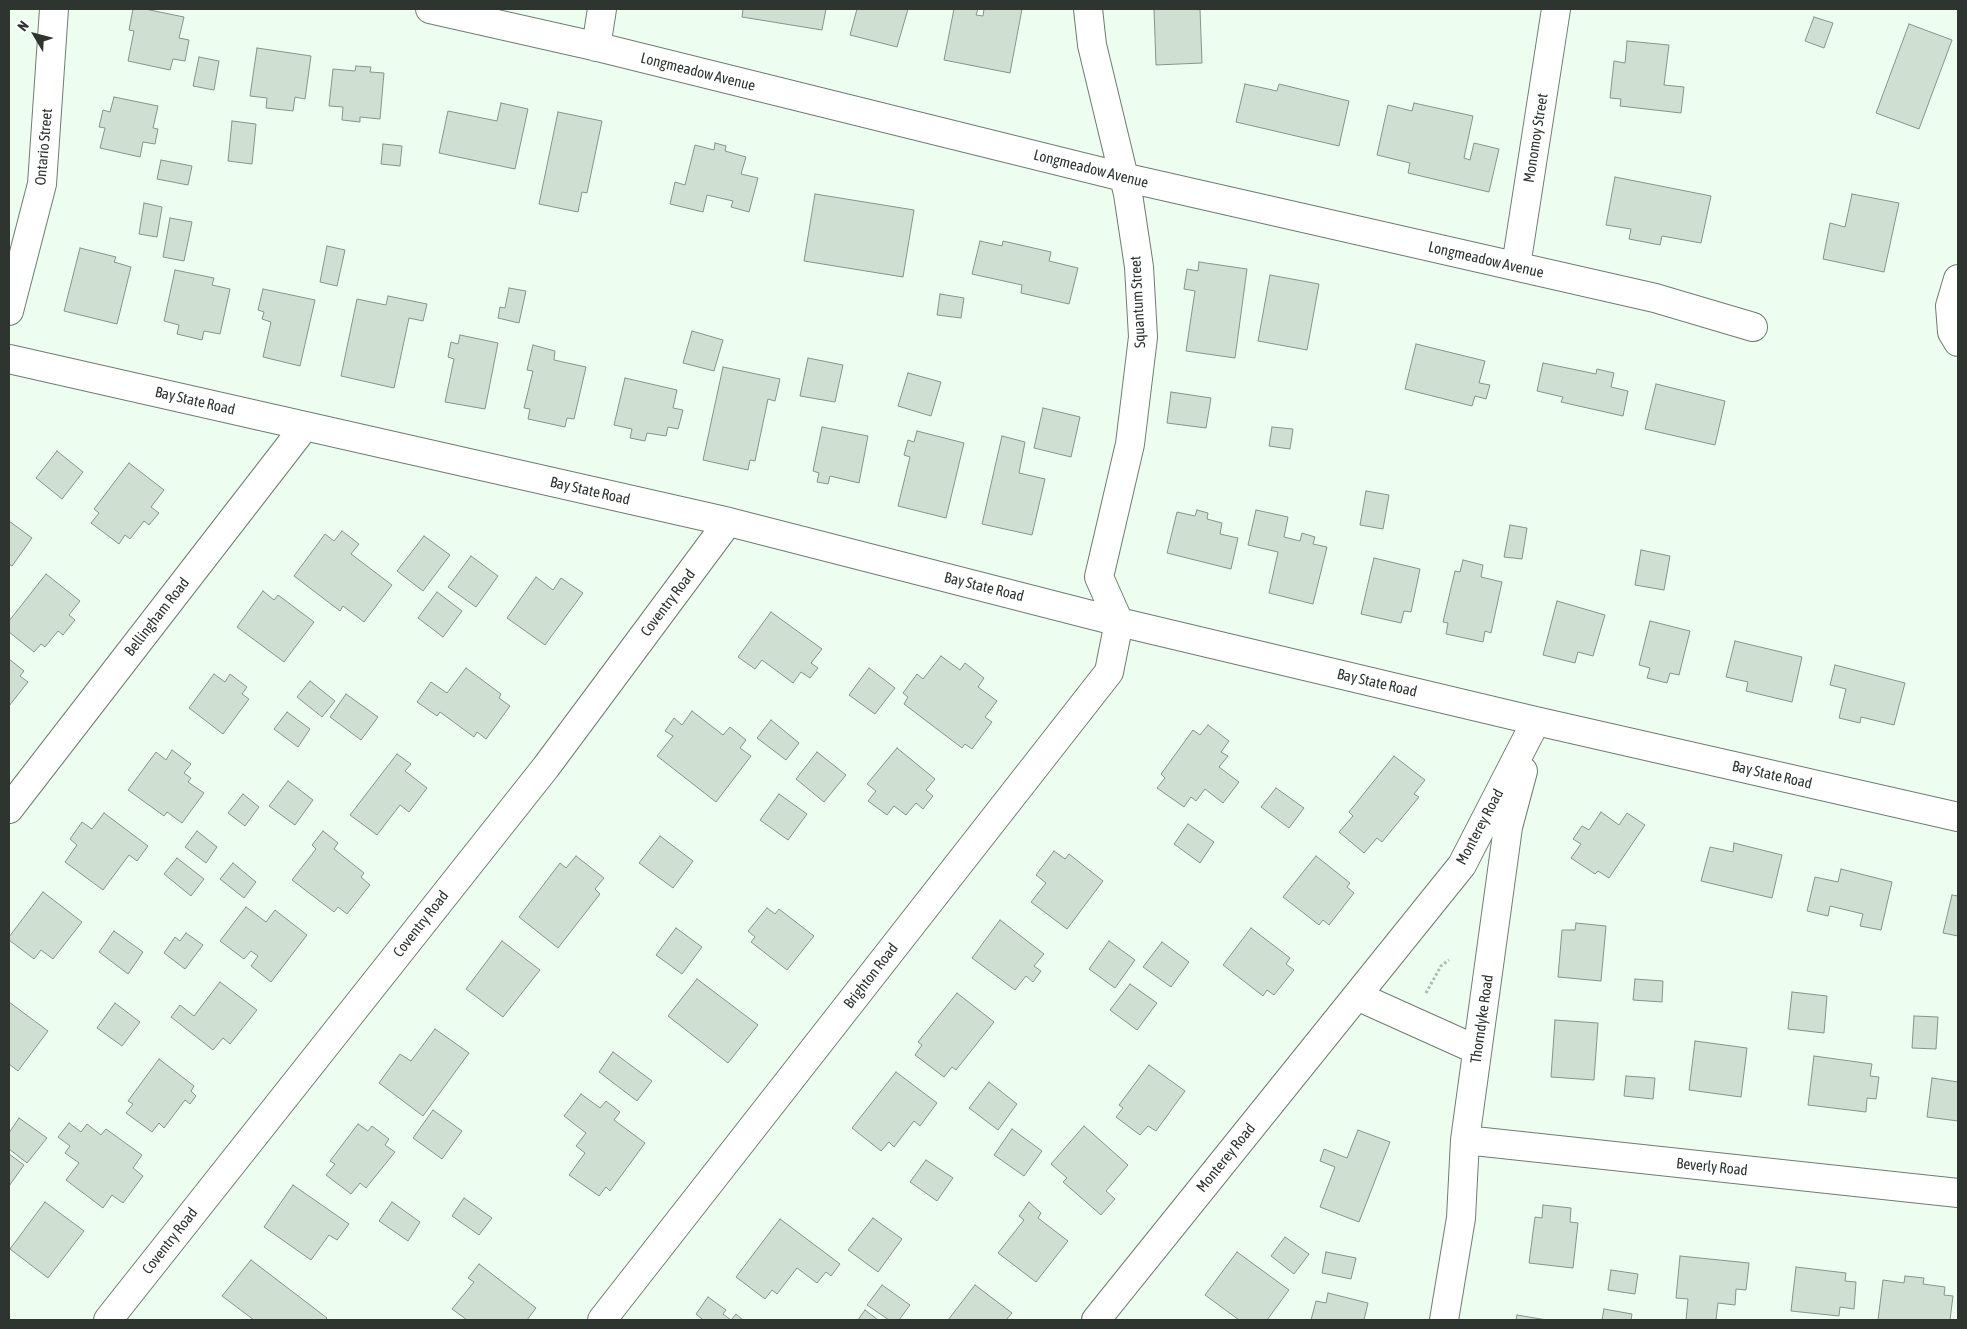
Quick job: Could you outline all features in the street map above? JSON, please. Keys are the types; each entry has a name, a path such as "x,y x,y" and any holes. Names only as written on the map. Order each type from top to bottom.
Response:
{"street":[{"name":"Ontario Street","path":"9,311 42,184 54,9"},
{"name":"Longmeadow Avenue","path":"430,9 596,47 1123,177 1655,298 1753,328"},
{"path":"596,47 602,9"},
{"name":"Squantum Street","path":"1088,9 1092,45 1128,194 1138,267 1143,337 1130,444 1099,577 1119,622"},
{"name":"Monomoy Street","path":"1516,266 1556,9"},
{"path":"1957,340 1952,332 1950,306 1958,279"},
{"name":"Bay State Road","path":"9,359 728,522 1119,622 1536,721 1958,816"},
{"name":"Bellingham Road","path":"9,809 305,426"},
{"name":"Coventry Road","path":"108,1320 546,767 728,522"},
{"name":"Brighton Road","path":"602,1320 1109,672 1119,622"},
{"name":"Monterey Road","path":"1096,1320 1462,865 1536,721"},
{"name":"Thorndyke Road","path":"1444,1320 1461,1218 1465,1140 1508,827 1536,721"},
{"path":"1356,996 1477,1050"},
{"name":"Beverly Road","path":"1465,1140 1958,1193"}],"path":[{"path":"1422,1000 1441,966 1449,960"}],"building":[{"path":"133,9 145,9 184,17 179,38 189,40 185,61 173,59 170,70 128,61 134,31 129,30"},
{"path":"743,9 826,9 822,30 742,17"},
{"path":"857,9 908,9 897,47 850,35"},
{"path":"954,9 978,9 976,15 983,16 984,9 1022,9 1010,73 944,60"},
{"path":"1154,9 1200,9 1202,63 1156,65"},
{"path":"1814,17 1833,23 1824,48 1805,41"},
{"path":"1909,24 1952,40 1919,129 1876,113"},
{"path":"1627,41 1669,45 1664,85 1684,87 1681,113 1620,106 1621,99 1610,98 1614,61 1625,63"},
{"path":"257,48 311,56 305,99 295,97 293,111 266,108 267,98 250,96"},
{"path":"199,57 219,61 214,90 193,86"},
{"path":"356,66 371,67 370,72 384,73 380,119 360,117 360,122 342,120 343,107 329,106 333,69 355,71"},
{"path":"1245,84 1277,91 1279,84 1349,101 1339,146 1236,122"},
{"path":"114,97 158,106 153,128 158,129 155,144 143,142 140,157 100,148 105,128 99,127 103,110 110,112"},
{"path":"501,103 528,109 515,169 439,153 448,111 497,121"},
{"path":"1414,103 1473,116 1464,158 1470,160 1474,143 1499,149 1489,192 1408,173 1410,163 1377,155 1388,105 1412,111"},
{"path":"558,112 602,121 587,193 582,192 578,212 539,204"},
{"path":"232,121 256,124 252,164 228,161"},
{"path":"715,143 726,146 725,151 746,157 741,174 758,178 749,212 731,207 733,201 707,195 703,212 670,204 675,182 685,185 695,145 714,150"},
{"path":"383,144 402,146 400,166 381,164"},
{"path":"161,160 192,166 188,185 157,179"},
{"path":"1615,177 1711,196 1701,243 1662,236 1660,245 1629,239 1631,229 1606,225"},
{"path":"815,194 914,210 903,277 804,261"},
{"path":"1852,194 1899,203 1884,272 1823,259 1830,223 1845,227"},
{"path":"144,203 162,207 157,237 139,234"},
{"path":"170,218 192,222 184,261 163,257"},
{"path":"980,241 1002,246 1003,241 1051,252 1049,261 1078,268 1069,304 1021,293 1022,285 972,274"},
{"path":"327,246 345,250 337,286 320,282"},
{"path":"80,248 116,257 114,262 131,267 117,324 64,311"},
{"path":"1199,262 1247,269 1235,358 1186,351 1195,291 1184,289 1187,269 1198,271"},
{"path":"175,270 214,278 212,285 230,289 220,334 204,331 202,340 177,334 179,325 164,321"},
{"path":"1270,275 1319,284 1307,350 1258,341"},
{"path":"509,288 526,291 519,323 498,318 500,307 505,308"},
{"path":"263,289 315,300 300,366 263,357 271,322 262,319 264,312 258,310"},
{"path":"940,294 964,298 961,318 937,315"},
{"path":"388,296 427,304 423,321 409,318 394,388 341,376 357,299 386,305"},
{"path":"692,331 723,340 714,371 683,363"},
{"path":"460,335 498,343 485,409 445,402 454,359 448,357 451,342 458,344"},
{"path":"1416,344 1485,361 1479,383 1490,385 1486,399 1475,396 1472,406 1405,389"},
{"path":"533,345 555,351 554,360 586,367 574,419 567,418 565,427 528,419 530,409 524,408 533,371 527,370"},
{"path":"808,358 843,365 835,402 800,396"},
{"path":"1543,363 1596,374 1597,369 1614,373 1611,387 1628,391 1623,416 1561,402 1563,397 1537,391"},
{"path":"723,367 780,379 775,401 768,399 755,461 750,460 748,470 703,460"},
{"path":"908,373 941,382 931,416 898,406"},
{"path":"625,378 677,390 673,408 683,410 678,429 668,427 666,436 647,433 645,441 630,438 632,429 614,425"},
{"path":"1656,384 1725,401 1715,445 1645,429"},
{"path":"1171,392 1211,398 1206,428 1167,423"},
{"path":"1043,408 1080,417 1071,457 1034,448"},
{"path":"822,427 868,436 859,483 830,476 828,484 817,482 819,473 813,471"},
{"path":"1272,427 1293,429 1290,449 1269,446"},
{"path":"917,431 964,443 946,518 898,506 910,457 904,455 908,440 914,442"},
{"path":"1002,436 1025,442 1019,473 1045,479 1032,535 982,524"},
{"path":"57,451 83,472 62,499 36,478"},
{"path":"129,463 164,490 151,507 159,513 149,525 144,521 130,539 125,535 119,544 91,523 99,513 94,509"},
{"path":"1366,491 1389,495 1383,529 1360,525"},
{"path":"1197,510 1208,513 1207,519 1222,523 1220,534 1238,538 1231,569 1167,553 1177,512 1195,516"},
{"path":"1256,510 1288,517 1284,537 1300,541 1302,533 1315,537 1313,544 1327,547 1313,604 1269,593 1278,552 1248,545"},
{"path":"9,521 32,538 12,566 9,564"},
{"path":"1510,525 1527,528 1522,559 1504,557"},
{"path":"342,531 359,544 351,554 392,585 364,622 343,606 340,611 294,576 325,534 334,541"},
{"path":"424,536 450,555 423,591 397,571"},
{"path":"1641,550 1670,556 1664,590 1635,585"},
{"path":"471,556 498,576 476,607 448,587"},
{"path":"1374,558 1420,569 1411,612 1404,611 1401,623 1361,614"},
{"path":"1463,560 1483,565 1481,577 1502,582 1491,633 1485,631 1483,642 1446,634 1448,623 1443,622 1455,571 1460,572"},
{"path":"46,574 80,601 69,615 75,620 63,635 58,631 45,647 41,644 34,652 9,632 9,621"},
{"path":"536,577 553,590 561,578 583,593 545,645 507,618"},
{"path":"263,591 274,600 278,595 314,622 284,662 237,627"},
{"path":"437,592 462,611 443,637 418,618"},
{"path":"1557,601 1605,615 1593,656 1578,652 1575,663 1543,655"},
{"path":"771,612 822,649 811,663 818,668 810,678 801,672 793,683 762,660 755,669 738,657"},
{"path":"1650,621 1690,631 1679,675 1670,673 1667,683 1647,678 1650,668 1639,665"},
{"path":"1735,641 1802,657 1792,702 1746,691 1748,682 1726,677"},
{"path":"941,656 960,670 965,663 984,678 978,687 997,701 985,717 992,722 972,749 965,744 962,748 904,704 908,697 903,693 917,674 923,679"},
{"path":"9,659 24,671 20,676 28,682 9,706"},
{"path":"1835,665 1905,683 1894,725 1861,717 1860,723 1839,718 1846,689 1830,685"},
{"path":"466,668 501,694 499,698 510,706 486,739 477,732 474,737 440,712 437,716 417,702 431,682 447,693"},
{"path":"869,668 895,688 875,714 849,695"},
{"path":"214,674 225,682 230,674 247,687 242,694 249,699 223,734 189,708"},
{"path":"310,681 335,701 322,717 297,697"},
{"path":"346,694 378,717 361,740 330,717"},
{"path":"692,711 723,735 730,727 746,740 740,748 751,756 716,802 657,756 673,736 665,731 674,718 682,725"},
{"path":"287,712 310,729 298,747 274,729"},
{"path":"771,720 799,743 786,760 757,738"},
{"path":"1208,725 1229,741 1221,752 1228,756 1219,767 1239,782 1223,803 1205,789 1196,801 1191,797 1184,807 1157,788 1165,778 1161,774 1193,730 1200,735"},
{"path":"897,748 935,779 926,790 933,796 923,809 916,803 906,815 894,806 887,815 868,801 876,791 867,784"},
{"path":"172,750 191,764 184,773 191,778 188,782 204,793 182,823 167,812 164,816 128,790 156,752 166,760"},
{"path":"817,752 846,775 824,802 796,779"},
{"path":"397,754 411,764 405,771 427,788 409,812 400,805 377,835 350,815"},
{"path":"1394,756 1425,780 1414,794 1419,797 1382,842 1377,838 1364,853 1339,832 1353,816 1349,812"},
{"path":"288,781 313,800 295,825 269,806"},
{"path":"1276,788 1304,808 1289,828 1261,807"},
{"path":"243,794 259,807 245,826 228,813"},
{"path":"779,794 807,814 788,840 760,820"},
{"path":"1601,812 1619,825 1627,813 1645,825 1609,878 1598,871 1595,874 1571,858 1581,844 1573,839 1582,826 1589,830"},
{"path":"104,813 148,846 137,861 129,855 103,890 65,862 77,845 70,839 82,822 92,829"},
{"path":"1188,824 1214,842 1200,863 1174,844"},
{"path":"197,831 217,847 206,863 185,847"},
{"path":"323,831 338,843 334,849 364,873 361,877 370,885 347,914 338,907 334,912 292,880 316,849 312,845"},
{"path":"660,836 693,861 673,888 639,863"},
{"path":"1734,843 1782,855 1772,898 1701,881 1710,847 1733,852"},
{"path":"1054,851 1065,859 1069,854 1103,881 1067,929 1031,902 1046,883 1036,875"},
{"path":"576,856 604,878 595,889 600,894 558,948 519,917 560,863 566,868"},
{"path":"1316,856 1350,883 1347,887 1354,893 1329,925 1323,920 1319,925 1283,897"},
{"path":"177,858 204,879 191,896 164,874"},
{"path":"233,863 256,882 244,898 220,879"},
{"path":"1841,869 1892,882 1881,930 1860,926 1863,914 1830,906 1828,916 1807,911 1815,877 1838,882"},
{"path":"43,892 82,922 53,959 41,950 34,959 9,940 9,937"},
{"path":"1952,895 1958,896 1958,936 1943,933"},
{"path":"246,907 266,922 275,910 307,935 271,982 251,966 258,956 251,951 244,959 220,941"},
{"path":"767,908 775,914 779,909 814,936 787,970 751,942 755,937 748,931"},
{"path":"1000,920 1044,954 1034,966 1041,971 1033,982 1026,976 1015,990 972,958"},
{"path":"1576,923 1606,926 1601,981 1558,977 1562,930 1575,930"},
{"path":"676,928 702,947 682,974 656,955"},
{"path":"1251,928 1290,958 1286,964 1294,970 1274,995 1267,990 1263,996 1223,965"},
{"path":"114,931 143,952 128,974 99,952"},
{"path":"186,933 203,945 185,969 164,953 175,937 180,941"},
{"path":"502,941 540,970 503,1017 466,989"},
{"path":"1109,941 1135,960 1115,988 1089,969"},
{"path":"1162,942 1189,962 1171,987 1143,967"},
{"path":"697,979 758,1025 728,1063 668,1016"},
{"path":"1635,979 1663,981 1662,1002 1633,1000"},
{"path":"220,982 257,1010 230,1044 223,1038 213,1050 171,1017 180,1005 194,1016"},
{"path":"1130,984 1157,1003 1137,1030 1110,1010"},
{"path":"1792,992 1827,996 1824,1033 1788,1029"},
{"path":"957,993 994,1022 956,1070 952,1067 944,1077 915,1055 922,1045 918,1042"},
{"path":"9,1002 48,1031 18,1071 9,1064"},
{"path":"115,1003 140,1022 122,1046 97,1028"},
{"path":"1914,1016 1938,1017 1936,1049 1912,1048"},
{"path":"1555,1020 1598,1023 1594,1080 1551,1077"},
{"path":"435,1029 469,1053 423,1116 379,1083 400,1054 411,1061"},
{"path":"1695,1041 1747,1048 1741,1097 1689,1090"},
{"path":"613,1052 652,1081 637,1101 599,1072"},
{"path":"1814,1056 1872,1064 1870,1076 1879,1077 1876,1099 1867,1098 1866,1112 1808,1105"},
{"path":"159,1059 194,1086 191,1091 196,1096 190,1104 185,1100 164,1128 159,1123 152,1132 126,1113 133,1104 128,1101"},
{"path":"1149,1065 1185,1091 1156,1131 1148,1126 1140,1135 1116,1117 1123,1108 1119,1105"},
{"path":"896,1072 937,1103 920,1126 914,1121 894,1147 889,1142 881,1151 852,1128"},
{"path":"1626,1076 1655,1078 1653,1099 1624,1096"},
{"path":"1932,1078 1958,1082 1958,1121 1927,1117"},
{"path":"989,1082 1017,1104 998,1130 969,1108"},
{"path":"581,1094 600,1108 606,1101 620,1112 614,1120 645,1143 610,1191 606,1187 599,1196 569,1175 585,1153 576,1146 586,1133 564,1116"},
{"path":"433,1110 462,1131 442,1159 413,1138"},
{"path":"19,1118 47,1138 27,1163 9,1149 9,1133"},
{"path":"69,1123 81,1132 87,1124 101,1135 106,1129 142,1155 133,1168 143,1176 123,1203 112,1195 103,1208 66,1180 79,1163 65,1153 70,1146 58,1137"},
{"path":"358,1124 368,1131 372,1126 389,1139 385,1145 395,1152 366,1188 360,1183 351,1194 326,1175 335,1164 330,1161"},
{"path":"1084,1126 1128,1165 1106,1191 1115,1199 1101,1215 1063,1182 1067,1178 1051,1164"},
{"path":"1012,1129 1042,1151 1024,1176 994,1155"},
{"path":"1358,1130 1390,1142 1359,1222 1320,1207 1335,1167 1320,1161 1324,1149 1347,1158"},
{"path":"9,1154 24,1165 9,1186"},
{"path":"926,1160 953,1178 937,1201 910,1182"},
{"path":"293,1185 349,1224 337,1240 329,1235 311,1260 264,1227"},
{"path":"464,1198 492,1218 479,1235 452,1216"},
{"path":"45,1202 84,1231 48,1278 10,1249"},
{"path":"392,1202 420,1222 408,1241 379,1221"},
{"path":"1029,1202 1041,1213 1038,1218 1068,1241 1036,1282 998,1253 1024,1220 1019,1216"},
{"path":"1543,1205 1571,1208 1570,1222 1578,1223 1573,1268 1529,1263 1535,1217 1542,1218"},
{"path":"873,1218 902,1239 878,1272 848,1250"},
{"path":"780,1219 840,1264 831,1276 826,1272 817,1283 797,1268 777,1294 772,1290 765,1299 736,1277"},
{"path":"1285,1237 1309,1254 1294,1274 1271,1256"},
{"path":"1237,1252 1289,1290 1267,1320 1239,1320 1205,1295"},
{"path":"1326,1252 1356,1258 1351,1279 1322,1273"},
{"path":"1680,1256 1749,1263 1746,1290 1736,1289 1735,1305 1718,1303 1716,1320 1686,1320 1688,1299 1676,1298"},
{"path":"251,1260 327,1318 325,1320 254,1320 222,1296"},
{"path":"479,1264 536,1308 527,1320 467,1320 452,1309 474,1282 468,1278"},
{"path":"1796,1267 1846,1273 1845,1281 1856,1282 1854,1309 1840,1307 1839,1316 1791,1311"},
{"path":"1611,1270 1638,1274 1635,1294 1608,1290"},
{"path":"1905,1276 1924,1278 1923,1284 1945,1287 1944,1295 1953,1296 1950,1320 1878,1320 1883,1280 1904,1283"},
{"path":"882,1285 910,1305 899,1320 889,1320 867,1305"},
{"path":"975,1285 1012,1313 1006,1320 948,1320"},
{"path":"1328,1293 1368,1303 1364,1320 1311,1320 1316,1301 1326,1303"},
{"path":"708,1297 726,1310 723,1314 731,1320 701,1320 696,1314"},
{"path":"1604,1309 1632,1314 1631,1320 1602,1320"},
{"path":"865,1310 878,1320 858,1320"},
{"path":"736,1314 743,1320 731,1320"},
{"path":"1517,1315 1547,1320 1516,1320"}]}
